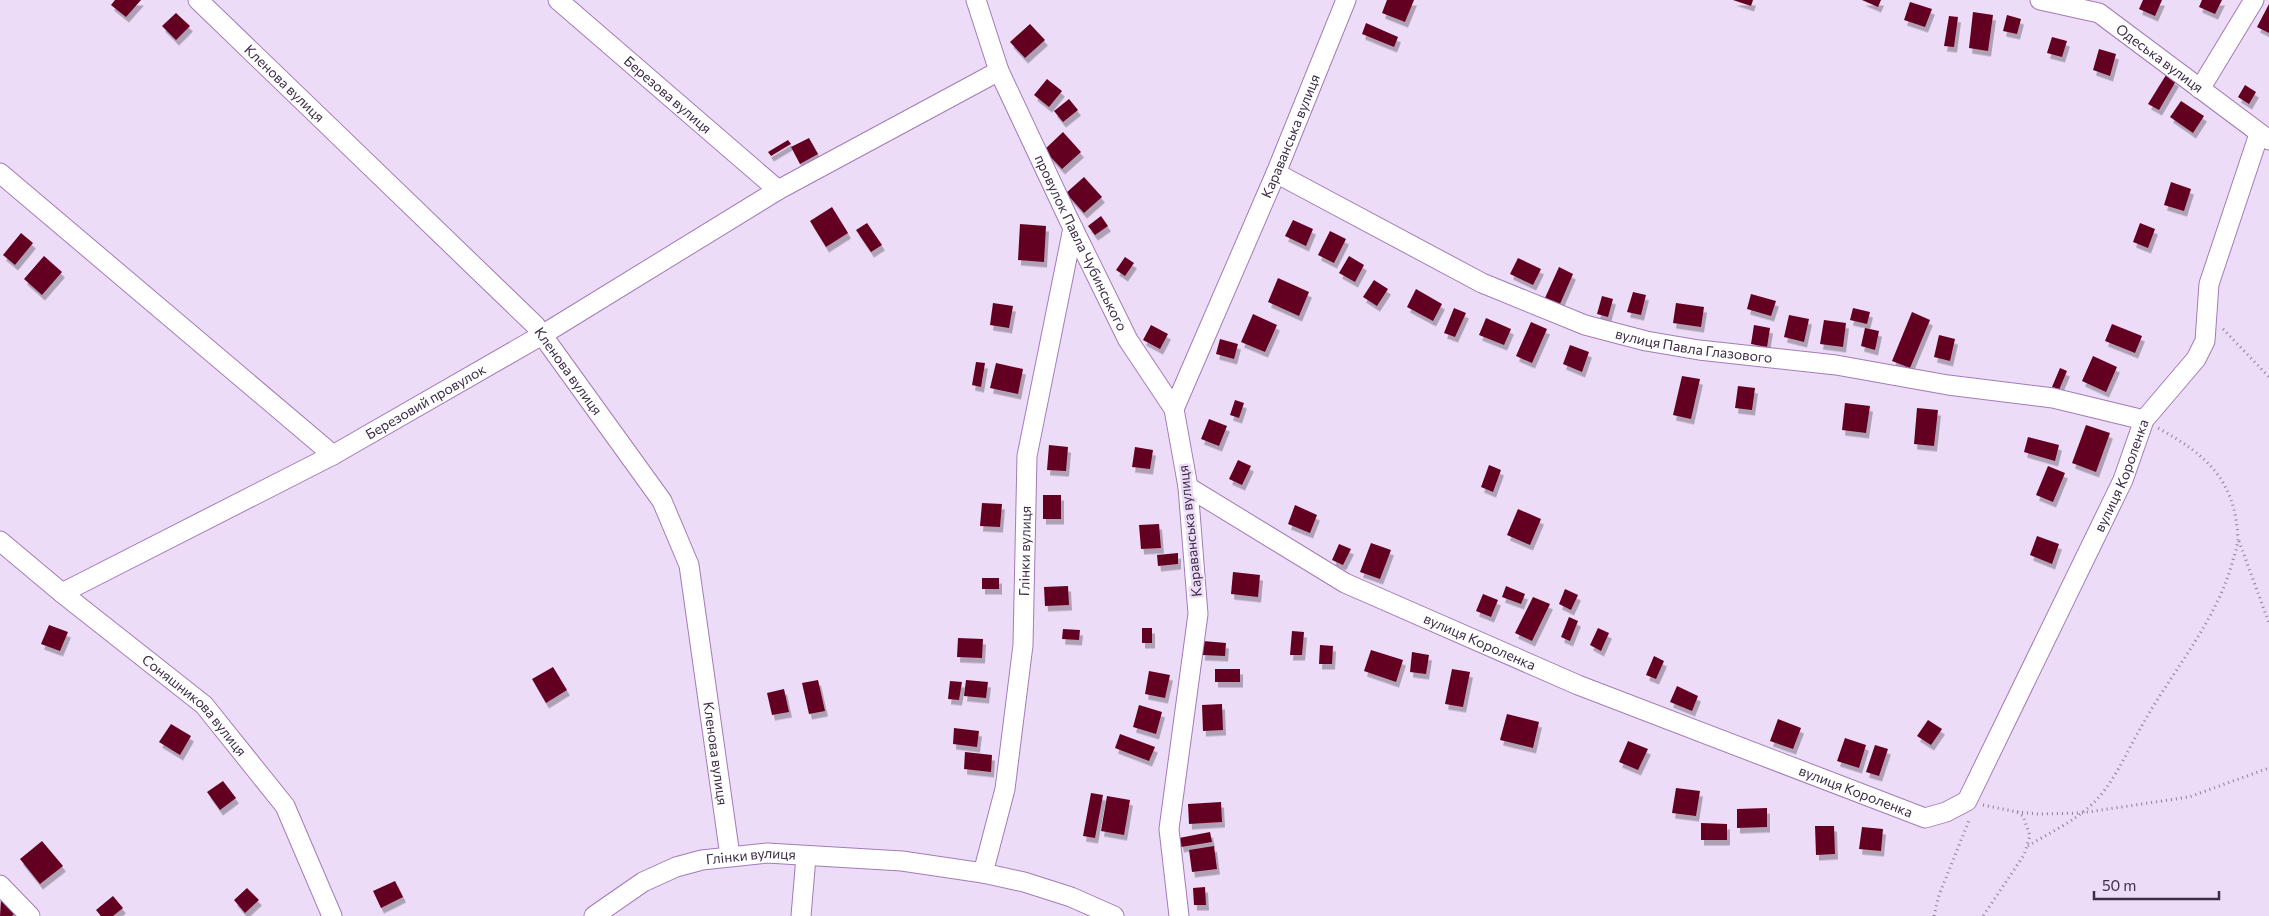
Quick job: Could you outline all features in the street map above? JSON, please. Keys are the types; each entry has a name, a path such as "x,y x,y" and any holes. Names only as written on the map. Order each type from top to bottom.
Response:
{"street":[{"name":"Кленова вулиця","path":"198,0 535,325 662,501 689,565 730,856"},
{"name":"Березова вулиця","path":"558,0 778,190"},
{"name":"провулок Павла Чубинського","path":"976,0 999,71 1073,228 1128,340 1174,409"},
{"name":"Караванська вулиця","path":"1179,916 1169,829 1198,614 1188,487 1174,409 1276,173 1346,0"},
{"name":"Одеська вулиця","path":"2040,0 2099,13 2264,137"},
{"path":"2200,89 2254,0"},
{"path":"778,190 999,71"},
{"name":"вулиця Короленка","path":"1188,487 1345,583 1578,685 1925,818 1946,812 1972,802 2123,480 2144,420 2196,359 2205,341 2209,284 2264,137"},
{"path":"0,173 333,455"},
{"name":"вулиця Павла Глазового","path":"1276,173 1482,283 1585,325 1646,341 1699,350 1836,365 1948,385 2053,398 2144,420"},
{"name":"Березовий провулок","path":"62,594 333,455 542,334 778,190"},
{"name":"Глінки вулиця","path":"983,874 1006,789 1023,645 1028,456 1073,228"},
{"name":"Соняшникова вулиця","path":"0,541 62,594 204,705 285,806 332,916"},
{"name":"Глінки вулиця","path":"594,916 643,882 676,867 702,860 767,853 902,862 983,874 1024,882 1071,897 1114,916"},
{"path":"801,916 806,857"},
{"path":"0,885 30,916"}],"path":[{"path":"2208,314 2269,376"},
{"path":"2144,420 2191,450 2221,476 2231,496 2238,540 2269,623"},
{"path":"2028,846 2081,813 2099,798 2117,772 2144,721 2200,634 2228,577 2238,540"},
{"path":"1934,916 1939,895 1972,802 2017,812 2038,814 2081,813 2189,797 2269,768"},
{"path":"1983,916 2028,846 2030,836 2028,827 2023,816 2017,812"}],"building":[{"path":"115,0 141,0 126,17 111,5"},
{"path":"1387,0 1414,0 1405,22 1382,13"},
{"path":"1733,0 1753,0 1751,6"},
{"path":"1862,0 1881,0 1878,7"},
{"path":"2143,0 2162,0 2155,16 2139,9"},
{"path":"2202,0 2222,0 2215,14 2199,7"},
{"path":"1910,2 1932,9 1925,27 1904,20"},
{"path":"2269,4 2269,33 2257,27"},
{"path":"1973,12 1993,15 1988,51 1969,48"},
{"path":"176,13 190,26 176,40 162,26"},
{"path":"2007,15 2021,19 2017,34 2003,31"},
{"path":"1949,16 1958,17 1954,47 1944,46"},
{"path":"1366,23 1398,37 1394,47 1362,34"},
{"path":"1030,24 1045,40 1025,58 1010,42"},
{"path":"2052,37 2067,41 2062,57 2047,53"},
{"path":"2099,49 2116,54 2110,76 2093,70"},
{"path":"2166,75 2176,81 2159,110 2148,104"},
{"path":"1047,79 1062,91 1049,107 1034,95"},
{"path":"2245,85 2256,92 2249,104 2238,97"},
{"path":"1069,99 1078,110 1063,122 1054,111"},
{"path":"2181,101 2204,116 2193,133 2170,117"},
{"path":"1063,132 1081,152 1062,169 1044,150"},
{"path":"809,138 818,154 800,164 791,147"},
{"path":"788,140 791,144 771,156 768,152"},
{"path":"1084,177 1102,197 1084,213 1066,193"},
{"path":"2171,182 2191,189 2184,211 2164,205"},
{"path":"832,207 848,233 826,247 810,221"},
{"path":"1101,216 1108,226 1095,235 1088,226"},
{"path":"1293,220 1313,229 1306,246 1285,236"},
{"path":"867,223 882,245 871,252 856,230"},
{"path":"2140,223 2155,229 2148,248 2133,242"},
{"path":"1020,224 1046,226 1044,262 1018,260"},
{"path":"1330,231 1346,239 1334,263 1318,255"},
{"path":"21,233 33,243 15,265 3,255"},
{"path":"44,256 62,272 42,295 24,279"},
{"path":"1349,256 1364,265 1355,282 1339,273"},
{"path":"1125,257 1134,263 1125,276 1116,270"},
{"path":"1518,258 1541,269 1533,285 1510,274"},
{"path":"1559,267 1573,274 1560,304 1545,298"},
{"path":"1278,278 1309,292 1299,316 1268,302"},
{"path":"1374,280 1388,289 1377,306 1363,297"},
{"path":"1416,289 1442,304 1433,321 1407,307"},
{"path":"1633,292 1646,295 1641,315 1627,312"},
{"path":"1751,294 1776,301 1771,316 1747,309"},
{"path":"1602,296 1613,299 1608,317 1597,314"},
{"path":"993,303 1013,306 1009,328 990,325"},
{"path":"1676,303 1704,307 1701,327 1673,323"},
{"path":"1454,308 1466,313 1455,337 1444,333"},
{"path":"1853,308 1870,312 1867,324 1850,320"},
{"path":"1912,312 1930,320 1910,368 1892,361"},
{"path":"1253,314 1277,325 1265,352 1241,342"},
{"path":"1789,315 1809,319 1804,342 1784,337"},
{"path":"1486,318 1511,329 1504,345 1479,335"},
{"path":"1824,320 1846,323 1843,347 1820,344"},
{"path":"1531,322 1547,329 1532,363 1516,356"},
{"path":"2112,324 2142,336 2135,353 2105,341"},
{"path":"1151,325 1168,334 1160,349 1143,340"},
{"path":"1754,325 1770,328 1767,347 1751,344"},
{"path":"1865,328 1879,331 1875,350 1861,346"},
{"path":"1939,335 1955,339 1950,361 1934,357"},
{"path":"1220,339 1238,344 1234,359 1216,354"},
{"path":"1570,345 1589,352 1582,372 1563,364"},
{"path":"2093,356 2117,367 2106,392 2082,381"},
{"path":"976,362 985,363 981,387 972,385"},
{"path":"996,363 1023,369 1018,394 990,388"},
{"path":"2060,368 2067,371 2059,390 2052,387"},
{"path":"1682,376 1700,379 1691,419 1673,415"},
{"path":"1738,386 1755,388 1752,410 1735,408"},
{"path":"1235,400 1244,403 1239,418 1230,415"},
{"path":"1845,403 1870,406 1866,433 1842,430"},
{"path":"1917,408 1938,410 1934,446 1914,444"},
{"path":"1209,419 1227,426 1219,446 1201,439"},
{"path":"2086,425 2110,433 2096,472 2072,463"},
{"path":"2028,437 2059,445 2055,461 2024,452"},
{"path":"1049,445 1068,447 1066,471 1047,470"},
{"path":"1135,447 1153,450 1150,469 1132,467"},
{"path":"1238,460 1251,466 1242,485 1229,479"},
{"path":"1489,465 1501,470 1493,492 1481,487"},
{"path":"2048,466 2065,473 2053,502 2036,495"},
{"path":"1043,495 1061,495 1061,519 1043,519"},
{"path":"982,503 1002,504 1000,527 980,526"},
{"path":"1295,505 1317,515 1310,533 1288,524"},
{"path":"1518,509 1541,519 1530,545 1507,535"},
{"path":"1159,524 1161,548 1141,549 1139,525"},
{"path":"2037,536 2059,544 2052,564 2030,555"},
{"path":"1371,543 1391,550 1380,579 1360,572"},
{"path":"1339,544 1351,549 1343,565 1332,560"},
{"path":"1178,553 1178,564 1158,566 1157,555"},
{"path":"1233,572 1260,575 1258,597 1231,594"},
{"path":"982,578 999,578 999,589 982,589"},
{"path":"1068,586 1069,605 1045,606 1044,587"},
{"path":"1506,586 1525,594 1521,604 1502,597"},
{"path":"1565,589 1578,595 1571,610 1559,604"},
{"path":"1483,594 1498,600 1491,617 1476,611"},
{"path":"1533,597 1550,604 1532,641 1515,633"},
{"path":"1569,617 1578,621 1570,641 1561,637"},
{"path":"49,625 68,632 60,651 41,644"},
{"path":"1142,628 1152,628 1152,643 1142,643"},
{"path":"1598,628 1609,633 1601,651 1590,645"},
{"path":"1063,629 1080,630 1079,640 1062,639"},
{"path":"1292,631 1304,632 1302,655 1290,655"},
{"path":"958,638 983,639 982,658 957,657"},
{"path":"1203,641 1226,643 1225,656 1202,655"},
{"path":"1320,645 1333,646 1332,664 1319,664"},
{"path":"1371,650 1403,660 1396,682 1364,671"},
{"path":"1412,652 1429,655 1426,674 1410,672"},
{"path":"1654,656 1664,661 1656,679 1646,675"},
{"path":"553,667 567,690 546,703 532,679"},
{"path":"1215,669 1240,669 1240,682 1215,682"},
{"path":"1452,669 1470,672 1463,707 1445,704"},
{"path":"1149,671 1170,675 1165,698 1145,694"},
{"path":"818,680 825,711 809,714 802,683"},
{"path":"966,680 988,682 986,698 964,696"},
{"path":"950,681 962,682 959,700 948,699"},
{"path":"1677,686 1698,696 1692,711 1670,702"},
{"path":"784,689 789,712 772,715 767,693"},
{"path":"1222,704 1223,730 1203,731 1202,705"},
{"path":"1139,705 1162,712 1156,734 1133,727"},
{"path":"1507,714 1539,722 1533,748 1500,740"},
{"path":"1778,719 1801,728 1793,749 1770,741"},
{"path":"1928,720 1942,729 1931,745 1917,736"},
{"path":"171,724 191,736 180,755 159,742"},
{"path":"954,728 979,731 977,747 953,744"},
{"path":"1120,734 1155,747 1149,761 1115,748"},
{"path":"1845,738 1866,745 1859,768 1837,761"},
{"path":"1628,741 1648,749 1638,770 1619,762"},
{"path":"1875,745 1888,749 1879,776 1866,772"},
{"path":"965,752 992,755 991,772 964,769"},
{"path":"223,781 236,798 220,810 207,792"},
{"path":"1676,788 1700,791 1696,816 1672,813"},
{"path":"1091,793 1103,795 1095,838 1083,836"},
{"path":"1107,796 1130,800 1124,835 1101,831"},
{"path":"1221,802 1222,822 1189,824 1188,804"},
{"path":"1767,808 1767,827 1737,828 1737,809"},
{"path":"1701,823 1727,824 1727,840 1701,840"},
{"path":"1815,826 1834,826 1835,854 1816,855"},
{"path":"1862,827 1883,829 1881,851 1859,849"},
{"path":"1210,832 1212,842 1181,847 1179,838"},
{"path":"42,841 63,866 40,884 20,859"},
{"path":"1214,846 1217,869 1192,872 1189,850"},
{"path":"395,881 403,897 381,908 373,891"},
{"path":"1205,887 1206,905 1194,905 1193,888"},
{"path":"247,888 259,900 245,913 234,900"},
{"path":"113,896 123,908 113,916 101,916 96,910"},
{"path":"1,898 16,912 12,916 0,916"}]}
